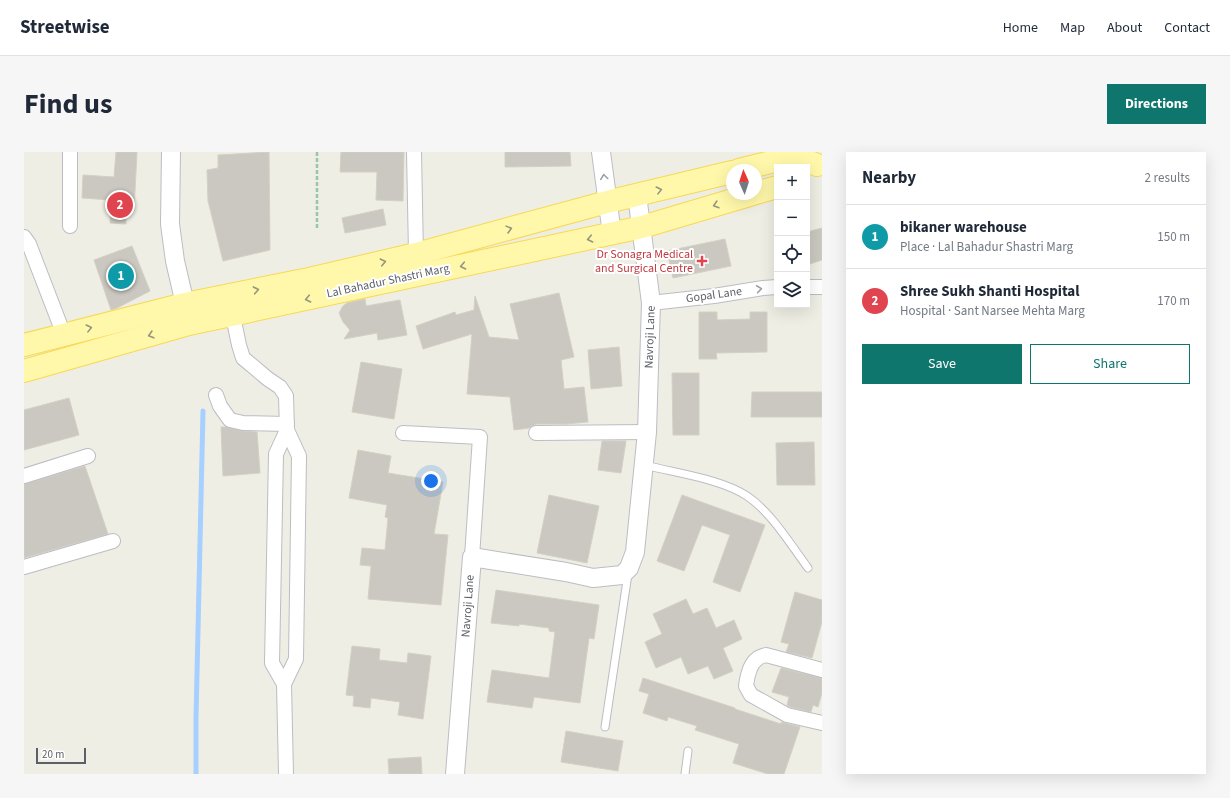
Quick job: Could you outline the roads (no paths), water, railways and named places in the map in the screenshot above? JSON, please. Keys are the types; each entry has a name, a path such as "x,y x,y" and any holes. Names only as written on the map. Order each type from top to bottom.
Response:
{"main road":[{"path":"762,164 795,156 815,168"},
{"name":"Lal Bahadur Shastri Marg","path":"231,305 309,279 416,254 607,202 726,173"},
{"name":"Lal Bahadur Shastri Marg","path":"762,192 774,188"},
{"name":"Lal Bahadur Shastri Marg","path":"24,345 64,334 187,314 612,234 642,227 734,200"},
{"name":"Lal Bahadur Shastri Marg","path":"24,371 187,314"}],"street":[{"path":"70,152 70,226"},
{"path":"171,152 170,224 175,261 187,314"},
{"path":"414,152 416,254"},
{"path":"601,152 612,234"},
{"name":"Navroji Lane","path":"629,568 635,552 644,465 651,303 637,195"},
{"path":"24,238 29,244 64,334"},
{"name":"Gopal Lane","path":"651,303 774,287"},
{"path":"810,287 822,287"},
{"path":"231,305 243,358 280,387 286,396 287,427 298,456 296,660 284,684 286,774"},
{"path":"216,395 220,406 230,420 243,423 287,427"},
{"path":"284,684 272,663 276,454 287,427"},
{"path":"536,432 646,432"},
{"name":"Navroji Lane","path":"403,433 480,437 456,774"},
{"path":"24,476 88,456"},
{"path":"276,472 298,472"},
{"path":"275,540 297,541"},
{"path":"24,567 113,541"},
{"path":"472,557 566,572 593,578 622,575 629,568"},
{"path":"822,670 766,655 757,658 754,662 748,676 746,686 750,695 788,715 822,724"}],"lane":[{"path":"644,465 720,483 747,496 772,519 808,568"},
{"path":"605,727 629,568"},
{"path":"684,774 688,751"}],"waterway":[{"path":"196,774 203,411"}],"place":[{"name":"Shree Sukh Shanti Hospital","path":"120,205"},
{"name":"Dr Sonagra Medical and Surgical Centre","path":"702,261"},
{"name":"bikaner warehouse","path":"121,276"}]}
